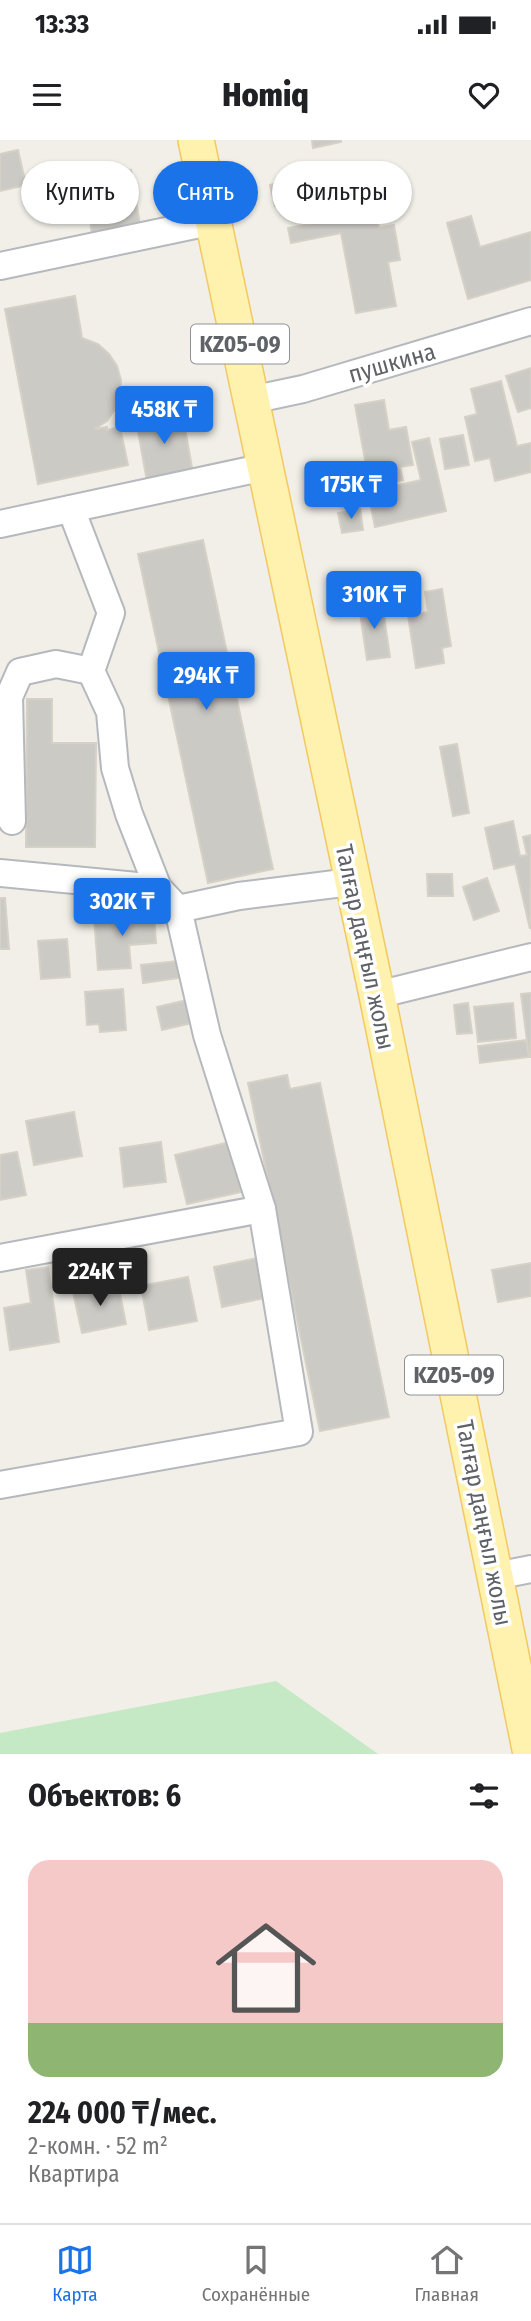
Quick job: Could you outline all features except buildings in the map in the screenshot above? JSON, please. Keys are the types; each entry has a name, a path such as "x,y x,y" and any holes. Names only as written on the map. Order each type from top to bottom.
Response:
{"main road":[{"name":"Талғар даңғыл жолы","path":"197,140 201,161"},
{"name":"Талғар даңғыл жолы","path":"215,224 351,883 377,995 531,1754"}],"street":[{"path":"0,266 200,224"},
{"name":"пушкина","path":"251,400 303,389 531,321"},
{"path":"0,524 265,467"},
{"path":"0,1485 299,1432 262,1209 207,1035 178,909 158,888 129,814 115,768 110,712 91,671 111,613 71,509"},
{"path":"12,821 9,697 20,672 56,664 91,671"},
{"path":"0,873 158,888"},
{"path":"178,909 239,896 351,883"},
{"path":"377,995 531,957"},
{"path":"0,1258 262,1209"},
{"path":"495,1576 531,1569"}],"green space":[{"path":"276,1681 378,1754 0,1754 0,1733"}]}
